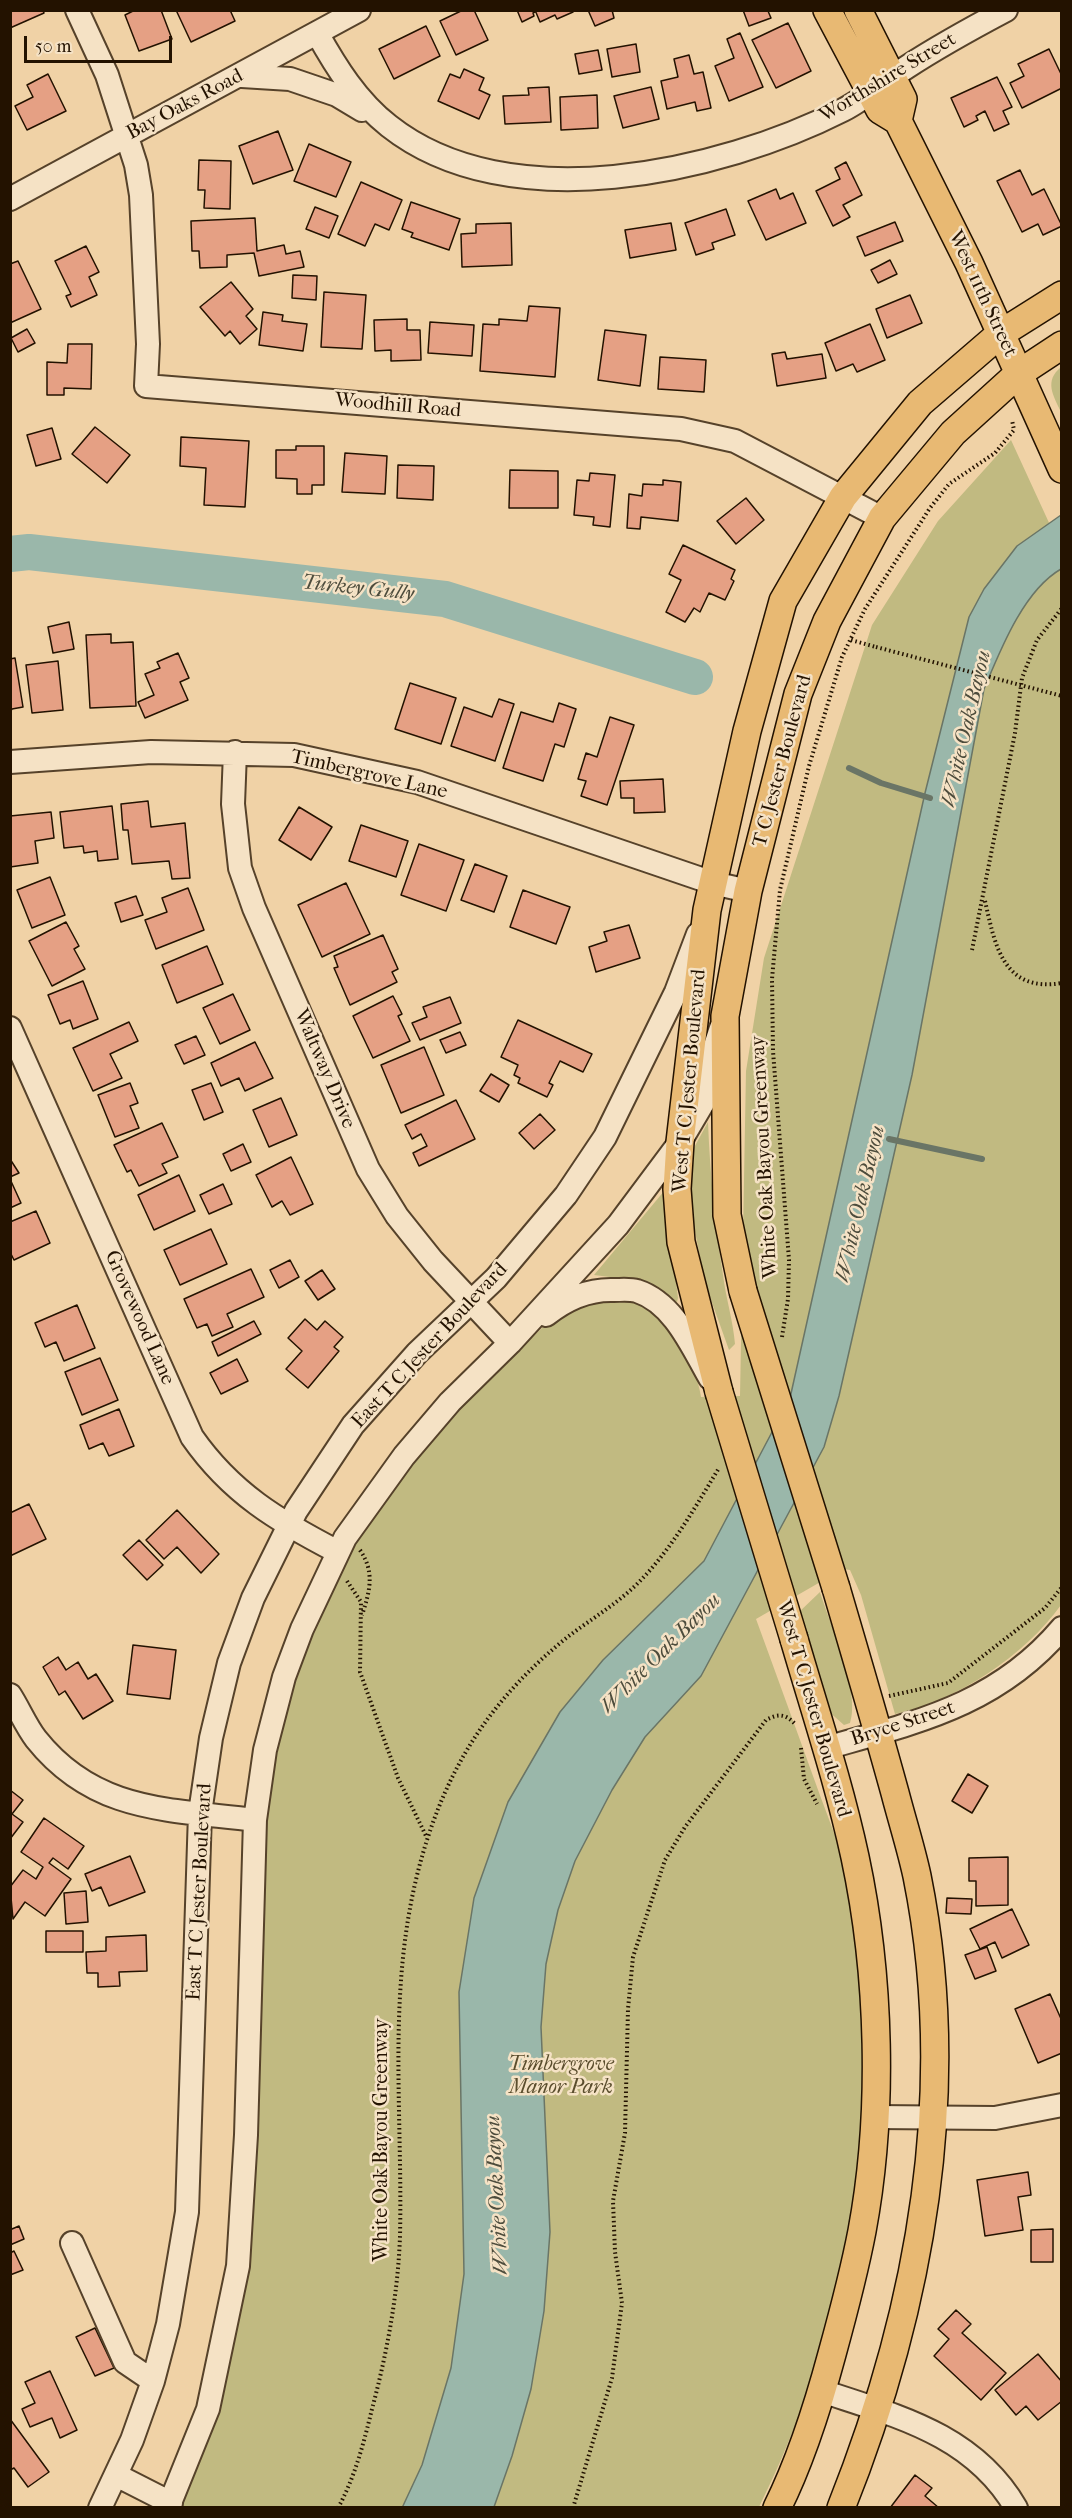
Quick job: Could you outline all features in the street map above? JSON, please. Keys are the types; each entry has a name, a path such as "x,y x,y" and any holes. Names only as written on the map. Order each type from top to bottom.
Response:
{"main road":[{"name":"West 11th Street","path":"827,10 882,85 903,99 898,121 1000,334 1058,462"},
{"name":"West 11th Street","path":"858,10 882,85"},
{"name":"T C Jester Boulevard","path":"707,910 747,731 783,601 843,497 920,403 1000,334 1062,295"},
{"name":"T C Jester Boulevard","path":"725,1016 748,891 798,694 827,621 882,518 953,433 1018,374 1062,345"},
{"name":"West T C Jester Boulevard","path":"707,910 680,1142 677,1189 681,1242 719,1392 794,1639 814,1745 855,1857 866,1923 872,1991 875,2116 862,2229 847,2299 822,2391 786,2490 777,2508"},
{"name":"West T C Jester Boulevard","path":"725,1016 728,1215 743,1291 836,1588 879,1733 917,1874 926,1932 932,2001 934,2117 919,2244 906,2311 877,2410 841,2508"}],"street":[{"path":"77,10 107,75 128,136"},
{"name":"Bay Oaks Road","path":"10,199 242,76 359,10"},
{"name":"Worthshire Street","path":"242,76 290,79 337,95 421,147 464,166 516,175 599,178 660,171 716,159 807,127 882,85 960,34 1006,10"},
{"name":"Worthshire Street","path":"317,33 344,80 388,125"},
{"name":"Woodhill Road","path":"128,136 141,195 148,345 146,386 681,429 735,441 882,518"},
{"name":"Timbergrove Lane","path":"10,762 151,752 294,755 417,782 713,883 748,891"},
{"name":"Waltway Drive","path":"235,752 233,804 240,868 264,930 368,1169 397,1216 433,1261 510,1343"},
{"name":"East T C Jester Boulevard","path":"100,2508 116,2475 153,2381 168,2324 187,2212 200,1813 211,1738 229,1663 253,1598 288,1526 353,1425 417,1353 496,1278 566,1195 605,1137 676,992 707,910"},
{"path":"116,2475 169,2505 208,2409 238,2266 246,2135 255,1820 265,1750 284,1677 302,1629 347,1548 404,1455 450,1402 510,1343 618,1225 680,1142 703,1103 705,1076 725,1016"},
{"name":"Grovewood Lane","path":"10,1028 192,1437 219,1473 250,1501 288,1526 347,1548"},
{"path":"510,1343 562,1302 597,1289 636,1291 655,1301 681,1328 719,1392"},
{"name":"Bryce Street","path":"814,1745 879,1733 940,1715 971,1700 1013,1673 1062,1628"},
{"path":"10,1695 36,1738 66,1770 90,1788 118,1800 255,1820"},
{"path":"875,2116 995,2118 1062,2105"},
{"path":"72,2243 125,2362 153,2381"},
{"path":"822,2391 925,2426 945,2437 989,2473 1016,2508"}],"path":[{"name":"White Oak Bayou Greenway","path":"779,1347 786,1317 789,1260 773,1051 772,979 780,890 809,766 842,657 865,609 930,508 955,478 1005,444 1014,430 1012,420"},
{"path":"972,950 1015,734 1022,678 1037,640 1062,608"},
{"path":"851,640 1062,696"},
{"path":"984,897 1005,965 1025,981 1044,985 1062,983"},
{"name":"White Oak Bayou Greenway","path":"338,2508 361,2452 380,2379 392,2318 400,2238 398,2005 404,1945 415,1881 428,1839 460,1758 491,1712 513,1686 540,1660 635,1586 688,1522 720,1466"},
{"path":"347,1548 370,1569 371,1590 362,1615"},
{"path":"344,1577 361,1602 360,1672 398,1778 428,1839"},
{"path":"887,1697 948,1683 1046,1608 1062,1587"},
{"path":"573,2508 612,2378 622,2303 615,2252 613,2201 625,2133 628,2009 636,1947 665,1860 685,1827 743,1748 766,1720 777,1714 788,1717 799,1730"},
{"path":"814,1745 804,1779 822,1813"}],"green space":[{"path":"1061,367 1061,412 1051,383"},
{"name":"Timbergrove Manor Park","path":"1011,440 1062,551 1061,1605 1028,1642 987,1674 942,1699 895,1714 861,1595 850,1570 843,1569 756,1619 835,1834 845,1870 857,1950 863,2050 862,2118 856,2185 845,2252 830,2317 811,2382 787,2445 759,2507 179,2508 212,2421 244,2293 252,2216 265,1828 282,1720 305,1648 337,1577 356,1542 377,1507 422,1447 471,1395 560,1311 583,1302 611,1299 638,1303 650,1308 667,1323 680,1343 696,1377 701,1397 740,1396 746,1071 764,958 872,625 938,521"},
{"path":"708,1122 718,1237 735,1344 729,1350 705,1283 693,1221 690,1155"},
{"path":"665,1190 677,1302 625,1279 594,1275"},
{"path":"820,1592 848,1677 852,1710 850,1723 844,1725 827,1710 797,1614"}],"water":[{"name":"White Oak Bayou","path":"1061,515 1061,569 1047,579 1024,607 1005,640 984,689 912,1075 839,1396 824,1447 701,1676 645,1737 612,1790 575,1861 558,1910 546,1964 541,2027 550,2232 544,2311 531,2389 512,2456 494,2507 402,2508 422,2465 451,2368 464,2274 459,1992 474,1898 508,1802 560,1712 603,1660 704,1561 790,1398 925,793 969,617 984,589 1017,546"}],"building":[{"path":"10,10 43,10 44,13 10,28"},
{"path":"135,10 161,10 172,39 139,51 125,15"},
{"path":"176,10 230,10 235,21 191,42"},
{"path":"463,10 474,10 488,40 456,55 440,21"},
{"path":"517,10 535,10 535,12 534,16 522,22"},
{"path":"535,10 573,10 573,12 557,19 555,15 540,22"},
{"path":"588,10 612,10 614,18 595,26"},
{"path":"743,10 771,10 768,11 771,18 749,26"},
{"path":"788,23 811,71 776,88 752,40"},
{"path":"426,26 440,56 394,79 379,49"},
{"path":"740,33 763,87 729,101 715,66 734,58 727,39"},
{"path":"636,44 640,72 612,77 607,49"},
{"path":"1049,49 1062,76 1062,88 1022,108 1010,83 1024,76 1018,64"},
{"path":"598,50 602,70 579,74 575,54"},
{"path":"689,55 694,74 703,72 711,108 697,111 695,102 667,109 661,81 678,77 674,59"},
{"path":"464,69 484,78 479,90 490,95 479,119 438,101 450,74 460,78"},
{"path":"48,74 66,111 27,130 15,106 33,97 27,85"},
{"path":"997,77 1012,107 1003,111 1009,124 994,131 985,111 976,116 978,120 964,127 951,98"},
{"path":"549,87 551,122 505,124 503,96 529,95 528,88"},
{"path":"651,87 659,119 623,128 614,96"},
{"path":"597,95 598,128 561,130 560,97"},
{"path":"278,131 293,170 253,184 239,146"},
{"path":"309,144 351,162 336,197 294,181"},
{"path":"199,160 231,161 230,209 204,208 205,190 198,190"},
{"path":"846,162 862,195 843,205 850,217 833,226 816,191 840,179 835,168"},
{"path":"1020,170 1032,195 1044,189 1062,226 1043,235 1038,224 1022,232 997,181"},
{"path":"361,182 402,200 389,230 375,224 365,246 338,234"},
{"path":"776,189 780,199 793,193 806,223 766,240 748,201"},
{"path":"411,202 460,219 449,250 411,237 413,233 402,229"},
{"path":"315,207 338,216 329,238 306,229"},
{"path":"726,209 735,235 712,243 714,249 696,255 685,223"},
{"path":"255,218 257,251 284,245 286,254 300,251 304,267 259,276 254,253 227,255 227,267 200,268 199,251 192,251 191,221"},
{"path":"895,222 903,241 865,256 857,237"},
{"path":"511,223 512,265 462,267 461,234 476,233 476,224"},
{"path":"671,223 676,250 630,258 625,230"},
{"path":"86,246 99,272 89,277 97,295 71,307 66,296 71,294 55,261"},
{"path":"890,260 897,274 878,283 871,270"},
{"path":"18,261 41,309 10,323 10,264"},
{"path":"293,275 317,276 316,300 292,298"},
{"path":"231,282 253,309 246,316 257,329 240,344 230,331 225,336 200,307"},
{"path":"324,292 366,295 362,349 321,347"},
{"path":"910,295 922,323 887,338 876,309"},
{"path":"529,306 560,308 555,377 480,371 483,324 499,325 499,319 527,321"},
{"path":"263,312 283,315 282,321 307,324 303,351 259,345"},
{"path":"407,319 407,330 420,330 421,360 391,361 391,350 375,351 374,320"},
{"path":"430,322 474,325 472,356 428,353"},
{"path":"870,324 885,360 857,372 853,364 836,371 825,343"},
{"path":"27,329 35,343 18,352 11,338"},
{"path":"605,330 646,335 640,386 598,380"},
{"path":"68,344 92,344 91,389 64,388 64,395 47,395 47,362 67,363"},
{"path":"785,352 787,359 822,354 826,378 777,386 772,354"},
{"path":"660,357 706,360 704,392 658,389"},
{"path":"95,427 130,455 107,483 72,454"},
{"path":"52,428 61,459 36,466 27,435"},
{"path":"181,437 249,441 245,507 204,505 206,468 180,466"},
{"path":"296,446 324,446 324,485 312,485 312,494 297,494 297,479 276,478 276,450 296,450"},
{"path":"345,453 387,456 385,494 342,492"},
{"path":"398,465 434,466 433,500 397,498"},
{"path":"510,470 558,471 558,508 509,508"},
{"path":"590,473 615,475 610,527 593,525 594,517 574,515 577,480 589,481"},
{"path":"663,480 681,482 678,521 641,517 640,529 627,528 629,494 642,496 643,484 663,485"},
{"path":"746,498 764,520 736,544 717,521"},
{"path":"683,545 735,570 731,579 734,581 725,600 709,593 700,612 694,608 685,622 666,612 681,580 669,574"},
{"path":"69,622 74,649 53,653 48,627"},
{"path":"111,634 111,643 133,642 136,706 90,708 86,635"},
{"path":"178,653 189,678 180,682 188,700 145,718 138,702 154,695 145,674 160,668 157,662"},
{"path":"15,658 23,707 12,709 10,712 10,659"},
{"path":"58,661 63,710 32,713 26,665"},
{"path":"410,683 456,698 441,744 395,729"},
{"path":"499,699 514,704 495,761 451,746 464,707 492,717"},
{"path":"559,703 576,709 564,747 555,744 543,781 503,768 521,712 553,722"},
{"path":"610,717 634,725 607,805 581,796 586,781 578,779 586,753 597,757"},
{"path":"663,779 665,812 634,813 634,798 621,798 620,781"},
{"path":"148,801 151,827 185,823 190,878 172,879 169,861 132,864 128,830 123,830 121,804"},
{"path":"112,806 118,859 98,861 97,851 84,853 83,846 64,848 60,812"},
{"path":"299,807 332,827 311,860 279,840"},
{"path":"51,812 54,838 35,841 38,863 10,867 10,816"},
{"path":"361,825 408,841 396,877 349,861"},
{"path":"419,844 464,860 446,911 401,895"},
{"path":"475,864 507,876 494,912 461,900"},
{"path":"50,877 65,915 32,928 17,890"},
{"path":"346,883 370,934 322,957 298,905"},
{"path":"188,888 204,930 156,949 145,920 167,912 162,898"},
{"path":"523,890 570,907 556,944 510,927"},
{"path":"136,896 143,915 121,922 115,903"},
{"path":"66,922 79,946 74,949 85,969 52,986 29,941"},
{"path":"629,925 640,958 596,972 589,947 607,941 604,932"},
{"path":"383,935 398,969 392,972 397,982 350,1005 334,968 338,967 334,956"},
{"path":"207,946 223,984 177,1003 162,965"},
{"path":"83,981 98,1019 73,1029 70,1020 60,1024 48,995"},
{"path":"233,994 250,1030 220,1044 203,1008"},
{"path":"393,996 402,1014 398,1016 410,1041 373,1058 353,1016"},
{"path":"450,997 461,1023 420,1040 412,1023 427,1017 423,1007"},
{"path":"518,1020 592,1054 583,1072 560,1061 549,1083 553,1085 547,1097 518,1083 520,1078 514,1075 518,1065 501,1057"},
{"path":"129,1022 138,1041 110,1054 122,1078 93,1091 73,1048"},
{"path":"460,1032 466,1045 446,1053 440,1040"},
{"path":"196,1036 205,1055 184,1064 175,1045"},
{"path":"255,1042 273,1078 245,1091 239,1078 221,1086 211,1063"},
{"path":"424,1047 444,1095 401,1113 381,1065"},
{"path":"491,1074 509,1085 499,1102 480,1091"},
{"path":"130,1083 138,1103 130,1106 139,1128 115,1137 98,1095"},
{"path":"211,1083 223,1112 204,1120 192,1090"},
{"path":"281,1098 297,1135 269,1147 253,1110"},
{"path":"456,1100 475,1139 419,1166 413,1153 427,1146 421,1134 412,1139 405,1125"},
{"path":"540,1114 555,1130 534,1149 519,1133"},
{"path":"162,1123 178,1157 162,1164 167,1173 139,1186 131,1170 127,1172 114,1145"},
{"path":"243,1144 251,1162 231,1171 223,1154"},
{"path":"291,1157 313,1204 290,1215 282,1201 272,1207 256,1175"},
{"path":"10,1159 19,1173 10,1177"},
{"path":"179,1175 195,1211 154,1230 138,1195"},
{"path":"10,1179 21,1203 10,1208"},
{"path":"223,1184 232,1204 209,1214 200,1195"},
{"path":"36,1211 50,1243 14,1260 10,1252 10,1222"},
{"path":"211,1229 227,1264 180,1285 164,1250"},
{"path":"290,1260 299,1277 279,1288 270,1270"},
{"path":"251,1269 264,1297 227,1314 233,1327 212,1336 207,1324 197,1328 184,1299"},
{"path":"322,1270 335,1289 318,1300 305,1281"},
{"path":"77,1305 95,1348 64,1361 56,1342 45,1347 35,1323"},
{"path":"305,1319 317,1330 325,1321 343,1337 334,1347 339,1351 308,1388 286,1369 302,1351 288,1338"},
{"path":"254,1321 261,1334 218,1356 212,1342"},
{"path":"100,1358 118,1400 82,1415 65,1372"},
{"path":"237,1359 248,1381 221,1394 210,1373"},
{"path":"119,1409 134,1446 109,1456 103,1443 89,1449 80,1425"},
{"path":"29,1504 46,1539 10,1556 10,1513"},
{"path":"177,1510 219,1554 201,1573 177,1547 164,1559 146,1540"},
{"path":"139,1540 163,1565 147,1580 123,1555"},
{"path":"133,1645 176,1650 170,1699 127,1694"},
{"path":"58,1657 66,1670 78,1662 88,1679 96,1674 113,1701 83,1719 65,1691 59,1695 43,1667"},
{"path":"968,1774 988,1786 972,1813 952,1801"},
{"path":"10,1790 23,1800 12,1814 23,1822 10,1839"},
{"path":"44,1818 84,1846 68,1869 53,1858 49,1863 71,1879 45,1916 25,1902 13,1919 10,1887 23,1870 36,1879 43,1867 21,1852"},
{"path":"130,1856 145,1892 109,1906 101,1887 92,1891 85,1874"},
{"path":"1008,1857 1008,1905 976,1906 976,1881 969,1881 969,1858"},
{"path":"86,1891 88,1922 66,1924 64,1893"},
{"path":"947,1898 972,1899 971,1914 946,1913"},
{"path":"1012,1909 1029,1945 1002,1958 995,1942 980,1949 970,1929"},
{"path":"46,1931 83,1931 83,1952 46,1952"},
{"path":"146,1935 147,1971 119,1972 120,1986 98,1987 98,1973 87,1973 86,1952 106,1951 106,1937"},
{"path":"987,1947 996,1971 975,1979 965,1955"},
{"path":"1050,1994 1062,2021 1062,2053 1038,2063 1015,2009"},
{"path":"1028,2172 1031,2195 1018,2197 1023,2230 985,2236 977,2180"},
{"path":"10,2226 12,2229 19,2226 24,2239 10,2245"},
{"path":"1053,2229 1053,2262 1031,2262 1031,2230"},
{"path":"14,2251 23,2270 10,2275 10,2253"},
{"path":"956,2310 971,2324 962,2333 1006,2373 981,2400 934,2356 949,2339 938,2329"},
{"path":"95,2328 114,2368 95,2376 76,2337"},
{"path":"1038,2354 1062,2382 1062,2401 1038,2420 1026,2406 1016,2415 995,2390"},
{"path":"50,2371 77,2430 60,2438 52,2418 30,2427 22,2409 35,2403 25,2382"},
{"path":"10,2419 49,2472 28,2487 14,2468 10,2470"},
{"path":"915,2475 932,2488 925,2496 939,2508 890,2508"}],"waterway":[{"name":"Turkey Gully","path":"10,554 29,552 445,599 695,677"},
{"name":"White Oak Bayou","path":"849,768 881,783 930,798"},
{"name":"White Oak Bayou","path":"889,1139 982,1159"}]}
